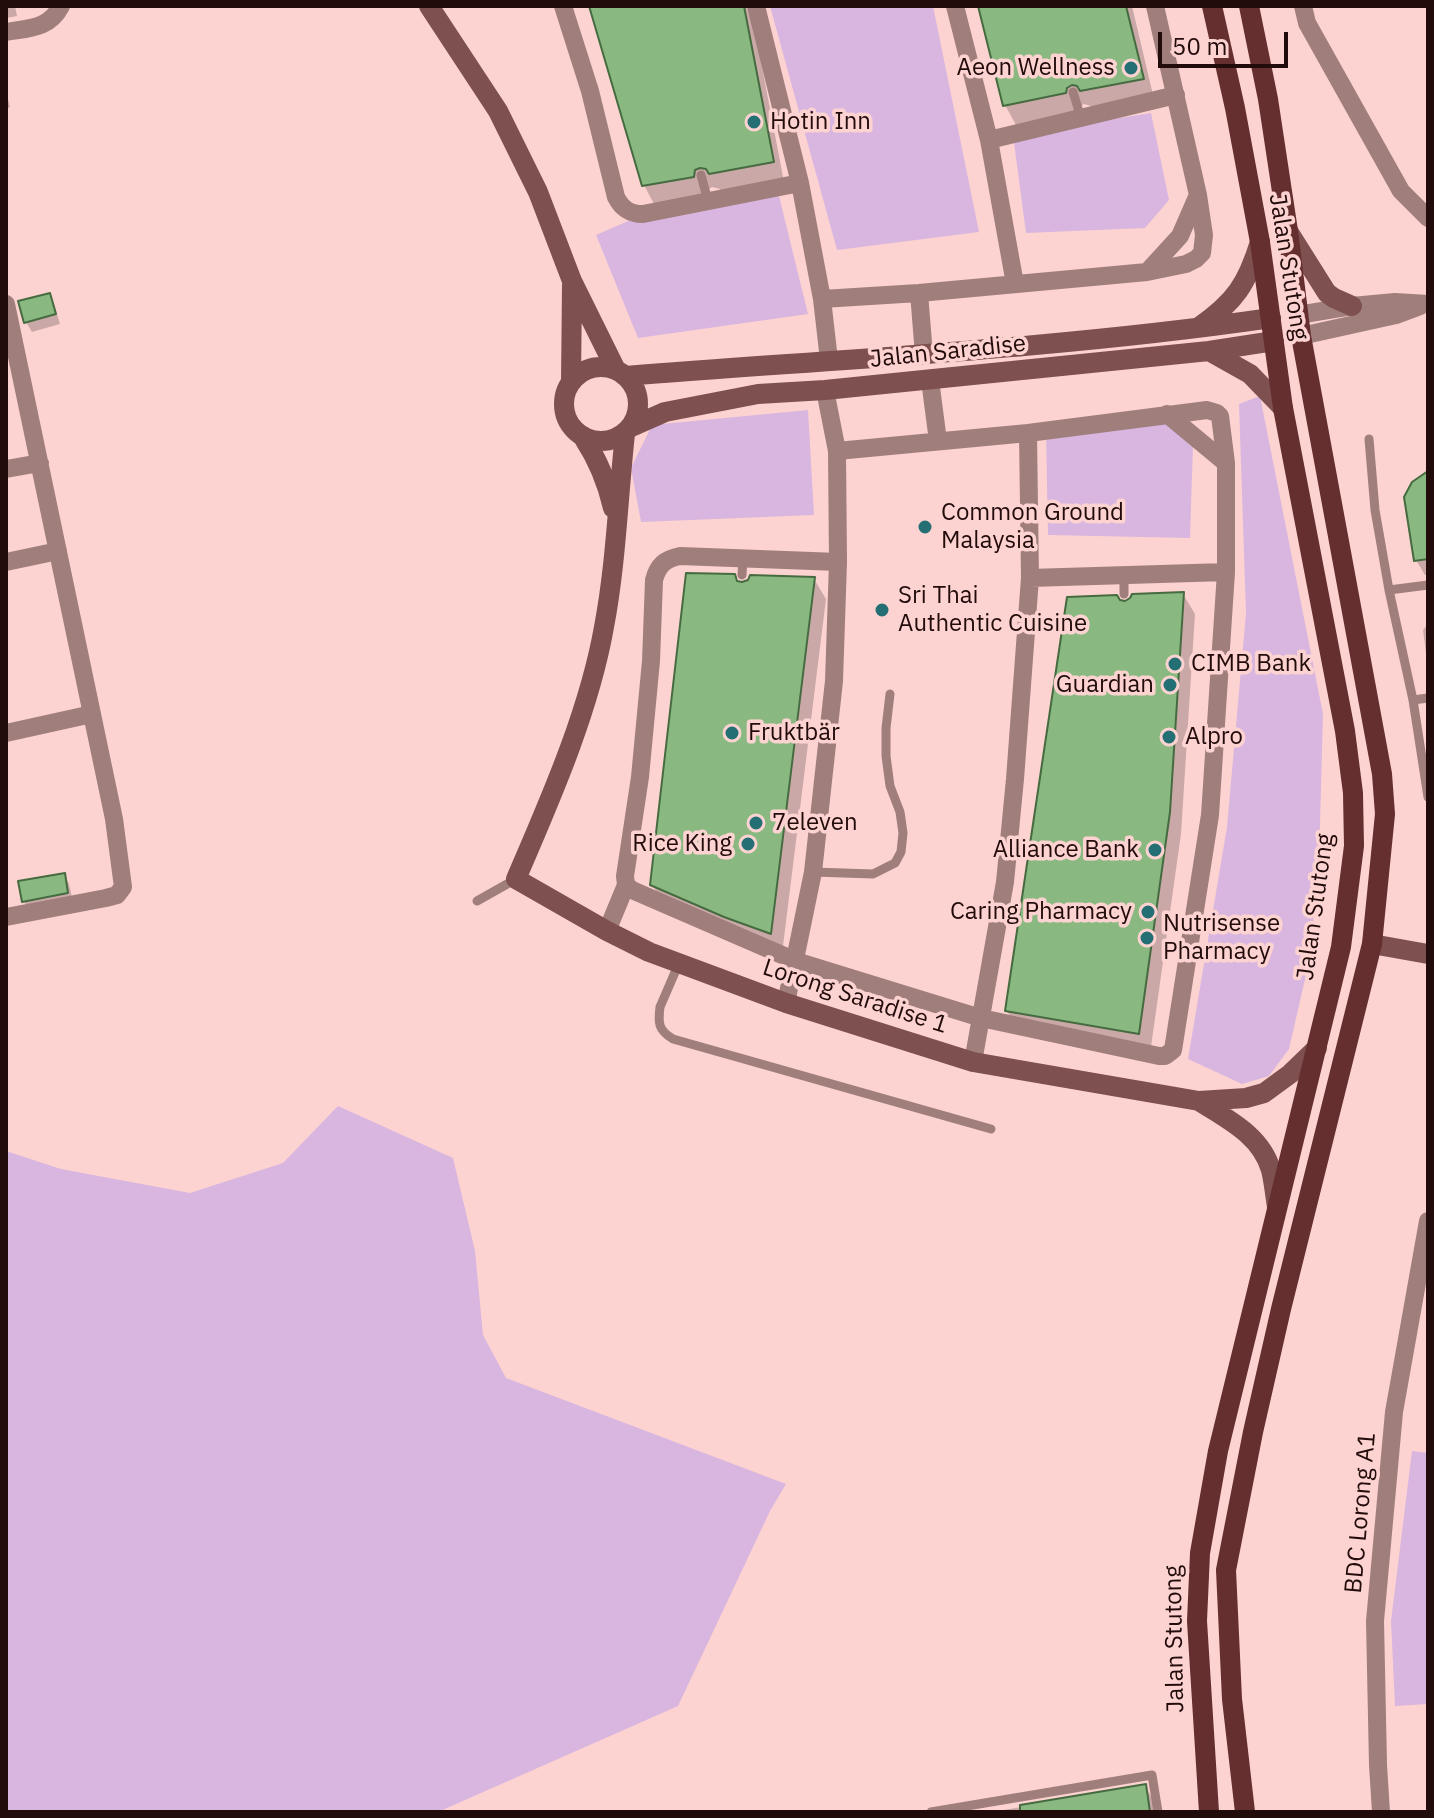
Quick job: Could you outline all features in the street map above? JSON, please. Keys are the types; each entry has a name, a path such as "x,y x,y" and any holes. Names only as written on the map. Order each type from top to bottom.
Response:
{"main road":[{"name":"Jalan Stutong","path":"1209,1812 1197,1621 1200,1553 1218,1451 1341,947 1354,846 1353,793 1345,731 1283,408 1260,242 1212,6"},
{"name":"Jalan Stutong","path":"1245,1812 1232,1699 1226,1570 1281,1309 1372,944 1385,814 1382,774 1301,336 1268,99 1249,6"},
{"path":"1271,318 1298,315"},
{"path":"1274,341 1301,336"},
{"path":"1341,947 1372,944"}],"street":[{"path":"6,32 43,26 61,6"},
{"path":"429,6 498,111 538,192 572,281 621,373 633,385 637,395 636,417 628,430 604,631 586,698 516,879"},
{"path":"563,6 590,91 616,197 626,211 643,214 800,183"},
{"path":"756,6 800,183 822,299 829,360"},
{"path":"955,6 989,140 1015,284"},
{"path":"822,299 1147,272 1196,259 1202,253 1204,235 1198,195 1155,6"},
{"path":"1303,6 1307,23 1401,191 1428,218"},
{"path":"989,140 1176,95"},
{"path":"1147,272 1180,236 1198,195"},
{"path":"1288,231 1327,293 1352,306"},
{"path":"1195,329 1230,303 1248,275 1260,242"},
{"path":"572,281 571,382 564,406 567,418 599,462 616,523"},
{"name":"Jalan Saradise","path":"919,293 924,355"},
{"path":"1298,315 1395,302 1425,305"},
{"path":"6,304 12,363 40,463 114,819 123,887 117,895 106,898 6,917"},
{"path":"1301,336 1396,315 1425,305"},
{"name":"Jalan Saradise","path":"621,373 924,355 1195,329 1271,318"},
{"name":"Jalan Saradise","path":"628,430 665,412 758,394 930,380 1209,351 1274,341"},
{"path":"1209,351 1250,374 1283,408"},
{"path":"571,382 592,368 604,367 621,373"},
{"path":"930,380 938,441"},
{"path":"786,1003 813,872 834,681 838,562 837,451 825,390"},
{"path":"626,885 632,890 709,917 796,961 981,1018 1074,1030 1159,1056 1170,1054 1175,1045 1210,815 1226,572 1226,463 1221,421 1217,413 1207,410 1167,414 1028,433 837,451"},
{"path":"1167,414 1226,463"},
{"path":"583,437 608,441 628,430"},
{"path":"973,1062 1005,882 1015,779 1030,578 1028,433"},
{"path":"6,469 40,463"},
{"path":"6,562 58,551"},
{"path":"607,931 626,885 640,777 656,571 670,558 680,556 742,566 838,562"},
{"path":"1030,578 1226,572"},
{"path":"6,733 92,714"},
{"name":"Lorong Saradise 1","path":"516,879 649,952 786,1003 973,1062 1199,1101"},
{"path":"1372,944 1428,954"},
{"path":"1199,1101 1246,1098 1264,1093 1317,1048"},
{"path":"1199,1101 1250,1135 1265,1153 1277,1207"},
{"name":"BDC Lorong A1","path":"1381,1812 1375,1621 1394,1412 1428,1221"}],"lane":[{"path":"1073,92 1081,118"},
{"path":"701,175 708,201"},
{"path":"1369,439 1375,510 1413,700 1428,797"},
{"path":"1124,575 1124,594"},
{"path":"1389,590 1428,585"},
{"path":"813,872 873,874 895,863 901,852 903,833 900,812 890,786 886,756 890,694"},
{"path":"1413,700 1428,698"},
{"path":"477,901 516,879"},
{"path":"679,963 659,1013 663,1033 673,1039 991,1129"},
{"path":"931,1812 1152,1775 1158,1812"}],"shaded area":[{"path":"770,6 933,6 979,232 837,250"},
{"path":"1151,113 1169,200 1145,228 1026,233 1013,135"},
{"path":"778,192 808,314 638,338 596,235 633,219"},
{"path":"1260,396 1323,714 1320,825 1311,953 1289,1049 1269,1076 1242,1084 1188,1059 1227,827 1246,613 1239,404"},
{"path":"808,410 814,515 641,522 631,468 652,425"},
{"path":"1166,421 1193,445 1190,538 1048,535 1046,430"},
{"path":"338,1106 453,1158 475,1251 483,1335 506,1378 786,1484 770,1511 678,1706 438,1812 6,1812 6,1151 61,1169 190,1193 283,1163"},
{"path":"1412,1451 1428,1453 1428,1704 1395,1706 1391,1621"}],"building":[{"path":"589,6 744,6 774,162 709,174 706,169 700,168 695,170 694,177 642,186"},
{"path":"978,6 1126,6 1144,79 1080,91 1072,85 1066,93 1003,106"},
{"path":"50,293 56,314 24,323 18,301"},
{"path":"1428,471 1428,559 1414,561 1404,497 1412,482"},
{"name":"Fruktbär","path":"686,573 735,574 737,581 742,582 748,580 750,575 815,577 771,934 650,885"},
{"path":"1184,592 1170,812 1139,1034 1005,1011 1067,597 1117,595 1125,601 1132,594"},
{"path":"65,873 68,893 22,902 18,881"},
{"path":"1146,1784 1150,1812 1020,1812 1020,1805"}],"place":[{"name":"Aeon Wellness","path":"1131,68"},
{"name":"Hotin Inn","path":"754,122"},
{"name":"Common Ground Malaysia","path":"925,527"},
{"name":"Sri Thai Authentic Cuisine","path":"882,610"},
{"name":"CIMB Bank","path":"1175,664"},
{"name":"Guardian","path":"1170,685"},
{"name":"Fruktbär","path":"732,733"},
{"name":"Alpro","path":"1169,737"},
{"name":"7eleven","path":"756,823"},
{"name":"Rice King","path":"748,844"},
{"name":"Alliance Bank","path":"1155,850"},
{"name":"Caring Pharmacy","path":"1148,912"},
{"name":"Nutrisense Pharmacy","path":"1147,938"}]}
